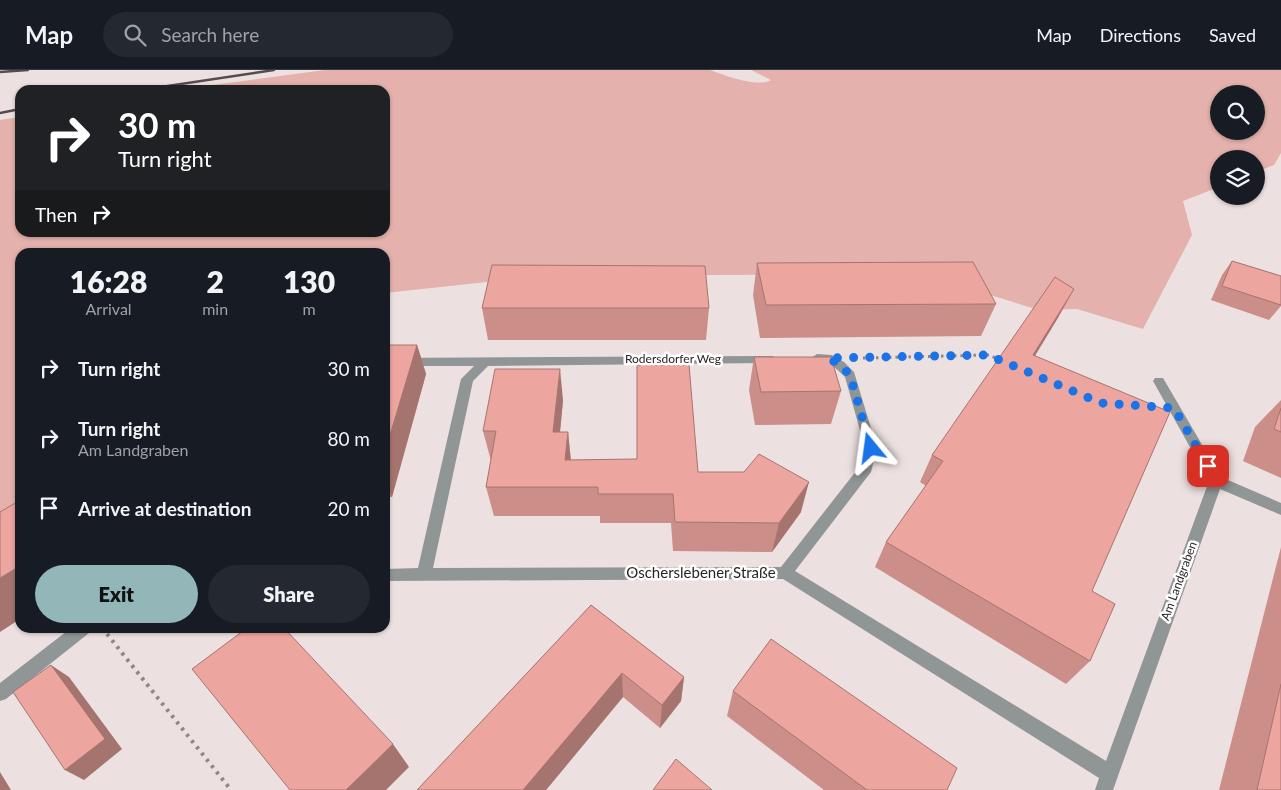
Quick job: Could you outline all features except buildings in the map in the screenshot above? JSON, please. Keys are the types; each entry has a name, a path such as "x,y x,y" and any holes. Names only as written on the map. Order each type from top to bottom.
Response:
{"street":[{"path":"785,573 866,468 871,448 850,375 840,365 828,358 808,358"},
{"name":"Rodersdorfer Weg","path":"390,362 779,359"},
{"path":"424,575 467,379 485,362"},
{"path":"1159,381 1216,481 1281,509"},
{"name":"Am Landgraben","path":"1104,790 1216,481"},
{"name":"Oscherslebener Straße","path":"390,575 785,573 1110,774"},
{"path":"0,693 77,633"}],"path":[{"path":"828,358 988,355 1006,362"},
{"path":"106,633 231,790"}],"shaded area":[{"path":"325,70 710,70 741,80 758,83 771,80 751,70 1281,70 1281,153 1274,165 1265,168 1265,150 1210,150 1210,190 1183,201 1192,235 1143,329 1077,309 1039,310 922,274 542,276 390,292 390,248 15,248 15,527 0,536 0,120 15,118 15,237 390,237 390,85 212,85"}],"railway":[{"path":"0,72 28,70"},
{"path":"174,85 274,70"},
{"path":"0,113 15,110"}],"route":[{"path":"871,448 850,375 840,365 828,358 988,355 1101,403 1174,408 1208,466"}]}
